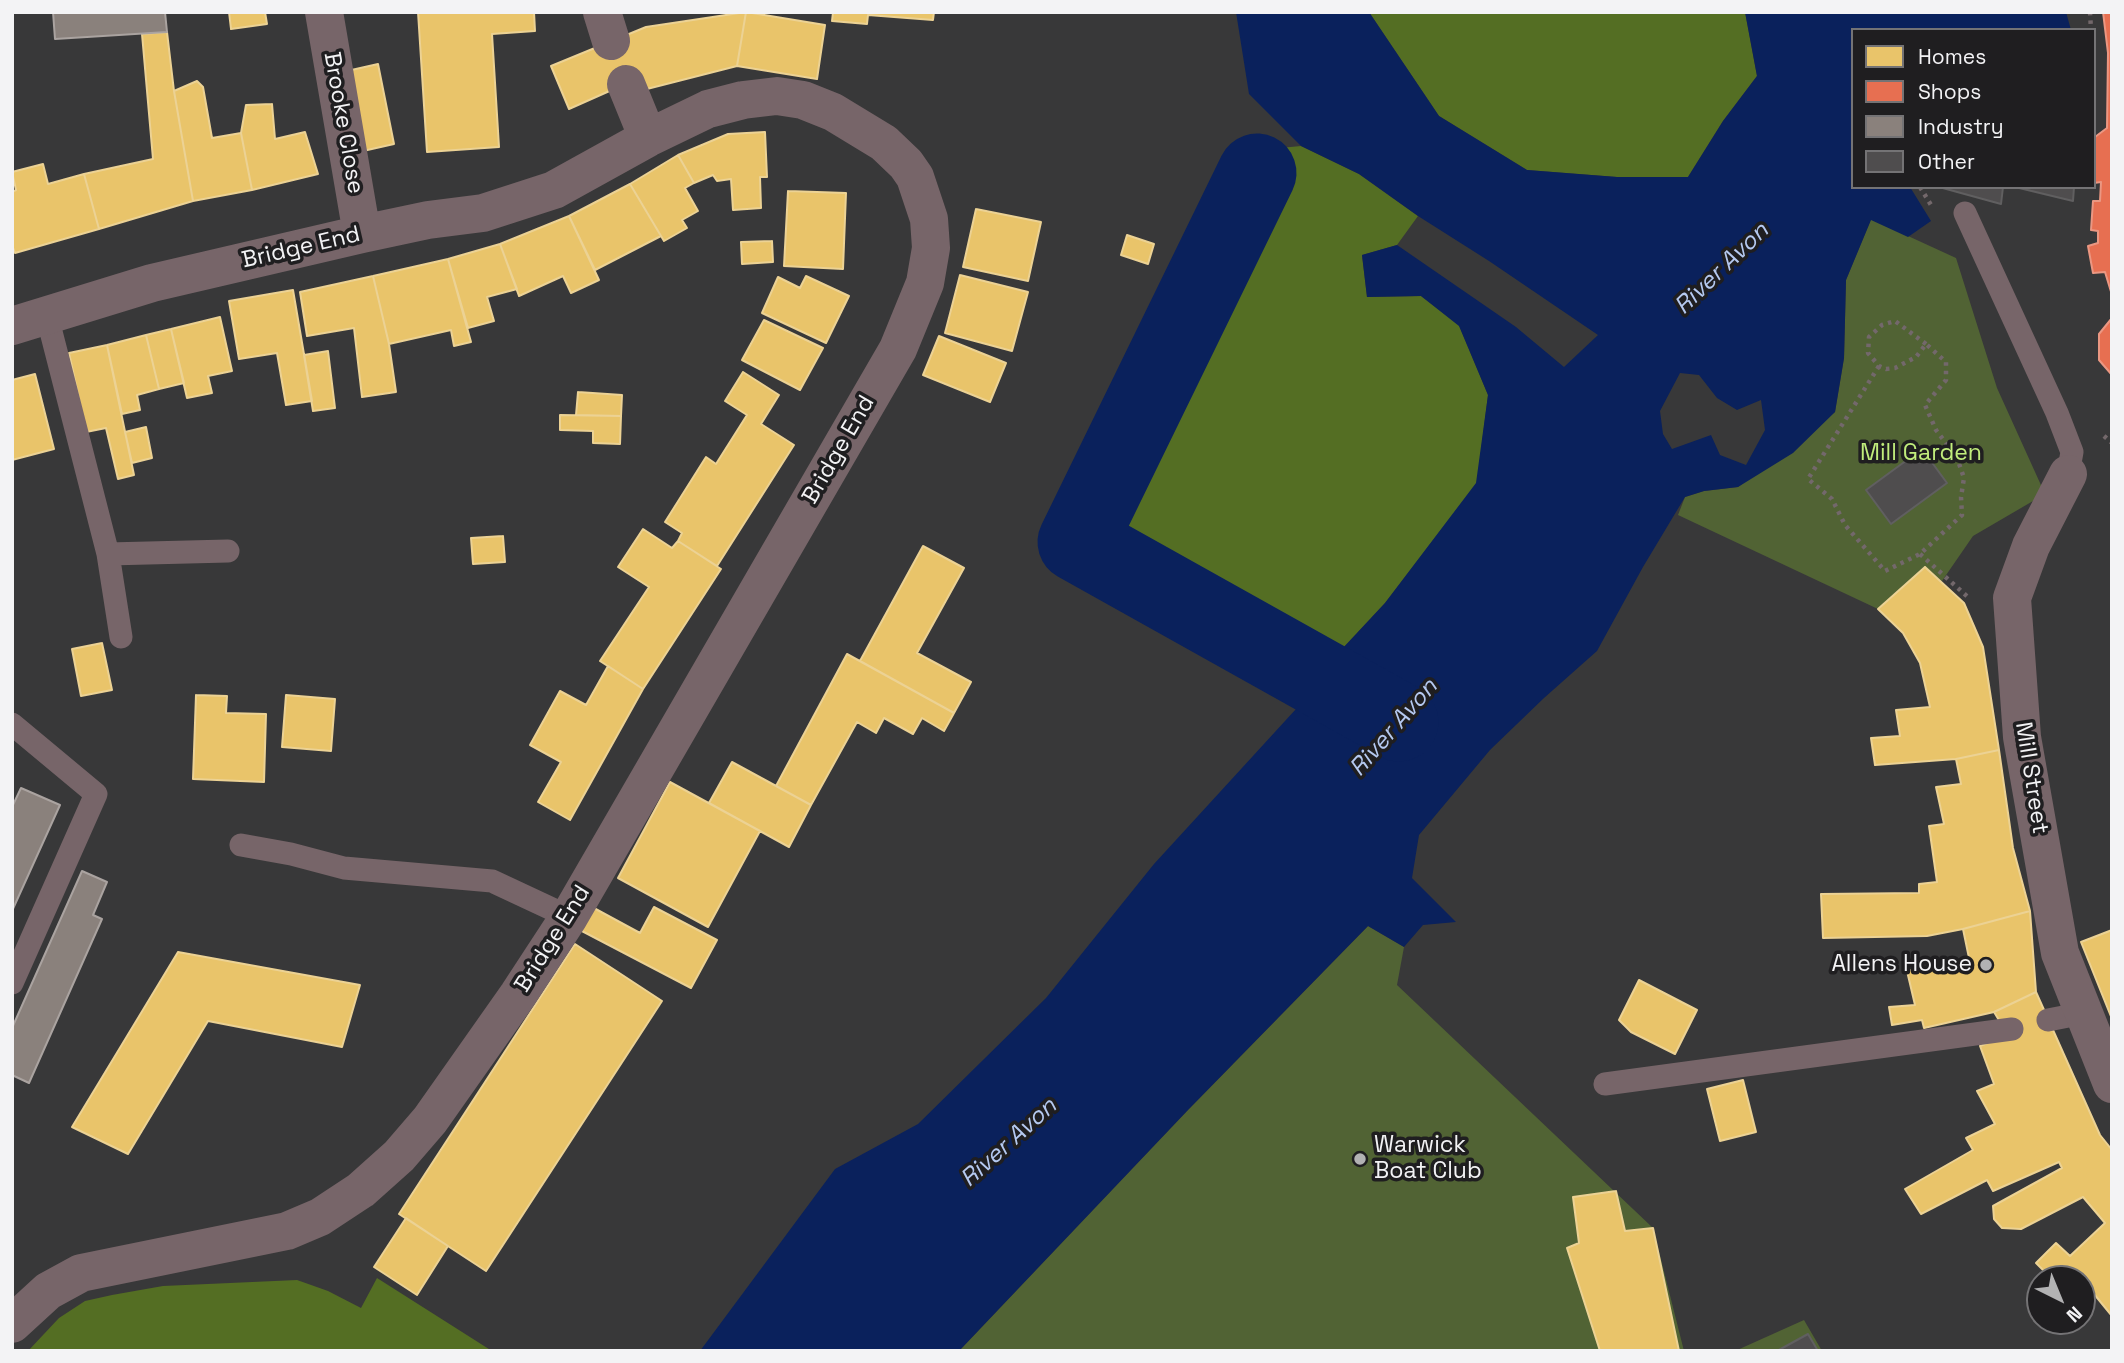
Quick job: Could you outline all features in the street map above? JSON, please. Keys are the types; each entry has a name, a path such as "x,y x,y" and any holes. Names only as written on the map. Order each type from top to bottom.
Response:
{"street":[{"name":"Brooke Close","path":"324,12 362,234"},
{"path":"626,84 648,138"},
{"name":"Bridge End","path":"12,1324 48,1291 81,1273 286,1231 320,1217 361,1190 399,1156 430,1120 569,917 898,349 925,283 931,248 929,219 922,196 906,163 884,143 857,124 833,112 803,100 777,96 743,100 708,109 648,138 554,190 520,202 483,213 428,220 152,283 30,321"},
{"name":"Mill Street","path":"2068,474 2031,547 2012,598 2024,750 2060,953 2066,1016 2112,1084"}],"lane":[{"path":"1965,213 2057,413 2072,452 2068,474"},
{"path":"30,321 107,554 121,637"},
{"path":"107,554 228,551"},
{"path":"12,724 96,794 12,983"},
{"path":"241,845 291,854 344,868 492,881 569,917"},
{"path":"1605,1084 2012,1029"}],"path":[{"path":"1879,366 1808,479 1832,499 1846,525 1885,570 1920,554 1962,514 1964,478 1957,458 1936,430 1925,405 1946,380 1946,362 1926,344 1895,321 1882,325 1869,337 1868,353 1879,366 1895,369 1916,357 1926,344"},
{"path":"1920,554 1945,575"}],"green space":[{"path":"1369,12 1745,12 1757,76 1723,121 1688,177 1617,177 1527,170 1439,116"},
{"path":"1301,146 1359,174 1418,216 1397,245 1362,255 1367,297 1421,296 1459,325 1488,395 1477,483 1385,603 1301,693 1292,677 1167,633 1047,565 1248,151"},
{"name":"Mill Garden","path":"1871,219 1956,258 1997,388 2045,494 1973,536 1942,581 1924,567 1878,609 1678,515 1685,497 1704,491 1738,487 1835,412 1844,358 1846,280"},
{"name":"Warwick Boat Club","path":"1368,926 1404,947 1397,985 1653,1228 1684,1351 959,1351 1187,1111"},
{"path":"377,1278 492,1351 28,1351 59,1318 85,1301 112,1295 163,1286 297,1280 328,1291 361,1308"},
{"path":"1804,1320 1822,1351 1735,1351"}],"water":[{"name":"River Avon","path":"1236,12 1369,12 1439,116 1527,170 1617,177 1688,177 1723,121 1757,76 1745,12 2066,12 2070,28 1851,28 1851,189 1911,189 1931,221 1908,237 1871,220 1846,280 1844,358 1835,412 1793,453 1738,487 1704,491 1685,497 1597,651 1490,750 1419,835 1412,878 1456,922 1423,925 1404,947 1368,926 1187,1111 959,1351 700,1351 835,1169 918,1124 1046,998 1154,864 1296,709 1301,693 1385,603 1476,483 1488,395 1459,326 1421,296 1367,297 1362,255 1397,245 1516,327 1564,367 1598,335 1359,174 1301,146 1249,94","holes":["1680,373 1699,375 1717,398 1737,410 1761,400 1765,430 1746,465 1720,455 1711,435 1672,449 1663,434 1660,411"]}],"building: Homes":[{"path":"229,12 265,12 267,24 231,29"},
{"path":"418,12 534,12 535,31 492,34 499,147 427,152"},
{"path":"746,12 825,25 817,79 737,66"},
{"path":"746,12 737,66 643,90 632,81 569,109 551,66 646,27"},
{"path":"833,12 934,12 933,20 868,15 867,24 832,21"},
{"path":"167,32 193,201 99,229 84,174 153,159 142,34"},
{"path":"378,64 394,144 363,151 347,71"},
{"path":"197,81 203,87 212,138 241,133 252,190 193,201 174,91"},
{"path":"272,104 275,139 305,132 318,174 252,190 241,133 246,105"},
{"path":"765,132 767,177 760,177 761,208 733,210 731,179 717,181 713,175 694,183 678,155 728,134"},
{"path":"678,155 694,183 685,188 698,211 682,220 687,228 664,241 630,184"},
{"path":"43,164 48,184 84,174 99,229 15,253 12,245 12,192 16,190 12,172"},
{"path":"630,184 661,236 595,270 569,216"},
{"path":"788,191 846,193 843,269 784,266"},
{"path":"976,209 1041,222 1028,281 963,267"},
{"path":"569,216 599,280 571,293 563,276 519,296 500,244"},
{"path":"1127,235 1154,244 1148,264 1121,255"},
{"path":"772,241 773,262 742,264 741,242"},
{"path":"500,244 517,289 487,297 494,321 468,328 448,259"},
{"path":"448,259 471,342 454,346 451,330 389,344 373,276"},
{"path":"960,275 1028,292 1012,351 945,333"},
{"path":"373,276 389,344 396,392 362,397 354,328 307,336 300,292"},
{"path":"806,276 849,296 826,343 762,313 778,277 800,288"},
{"path":"293,290 312,401 286,405 277,353 239,359 229,301"},
{"path":"220,317 232,371 208,376 212,393 187,398 171,329"},
{"path":"764,320 823,348 800,390 742,360"},
{"path":"171,329 184,383 159,389 146,335"},
{"path":"146,335 159,389 137,395 140,410 122,414 107,345"},
{"path":"939,336 1006,363 990,402 923,375"},
{"path":"107,345 134,475 118,479 106,428 86,432 69,353"},
{"path":"328,351 335,408 313,411 304,355"},
{"path":"743,372 779,395 761,424 794,445 717,566 678,541 682,533 665,522 706,457 716,464 747,415 725,401"},
{"path":"35,374 54,449 12,460 12,380"},
{"path":"578,392 622,395 621,416 576,415"},
{"path":"560,415 621,416 620,444 593,443 593,431 560,430"},
{"path":"146,427 152,458 132,463 125,432"},
{"path":"643,529 672,548 678,541 721,569 643,689 600,661 649,587 618,567"},
{"path":"503,536 505,562 473,564 471,538"},
{"path":"923,546 964,568 917,653 971,682 954,713 860,661"},
{"path":"1925,567 1964,603 1983,647 1999,750 1956,759 1875,765 1871,738 1900,736 1896,710 1930,707 1920,663 1903,633 1878,609"},
{"path":"102,643 112,690 81,696 72,649"},
{"path":"847,654 954,713 944,731 922,718 913,734 884,718 876,733 857,722 811,805 776,786"},
{"path":"608,666 643,689 570,820 538,802 561,762 530,745 560,691 586,705"},
{"path":"196,695 227,696 226,713 266,714 264,782 193,779"},
{"path":"286,695 335,699 331,751 282,747"},
{"path":"1999,750 2013,848 2030,911 1927,936 1823,938 1821,894 1919,893 1919,884 1937,882 1929,826 1944,824 1936,787 1961,784 1956,759"},
{"path":"732,762 811,805 789,847 709,803"},
{"path":"670,782 760,831 708,927 618,878"},
{"path":"592,907 640,933 654,907 717,940 691,988 580,930"},
{"name":"Allens House","path":"2030,911 2036,992 1994,1012 1924,1028 1922,1020 1892,1025 1889,1007 1915,1005 1907,971 1969,958 1963,929"},
{"path":"2112,930 2112,1019 2081,942"},
{"path":"575,944 662,1001 486,1271 399,1214"},
{"path":"178,952 360,985 342,1047 208,1021 128,1154 72,1127"},
{"path":"1639,980 1697,1010 1675,1054 1631,1032 1619,1020"},
{"path":"2036,992 2100,1135 2112,1150 2112,1316 2096,1296 2096,1265 2036,1263 2056,1243 2070,1256 2105,1223 2083,1197 2021,1229 2002,1228 1994,1219 1993,1206 2062,1168 2059,1162 1993,1191 1987,1180 1921,1214 1905,1189 1973,1150 1966,1138 1995,1124 1977,1091 1994,1084 1980,1046 2008,1035 1994,1012"},
{"path":"1743,1080 1756,1132 1720,1141 1707,1089"},
{"path":"1616,1191 1625,1231 1653,1228 1679,1351 1600,1351 1567,1248 1579,1243 1573,1197"},
{"path":"406,1218 448,1246 417,1295 374,1267"}],"building: Shops":[{"path":"2103,12 2112,12 2112,295 2105,272 2093,273 2088,246 2098,243 2098,231 2091,230 2093,201 2100,201 2101,182 2096,183 2096,136 2107,128 2108,53"},
{"path":"2112,318 2112,375 2099,360 2099,334"}],"building: Industry":[{"path":"53,12 165,12 167,32 55,39"},
{"path":"21,788 60,805 12,911 12,807"},
{"path":"82,871 107,882 93,915 102,919 29,1083 12,1075 12,1028"}],"building: Other":[{"path":"1946,189 2003,189 2001,204"},
{"path":"2023,189 2074,189 2073,201"},
{"path":"1922,449 1947,483 1891,524 1866,490"},
{"path":"1808,1334 1818,1351 1777,1351"}],"waterway":[{"name":"River Avon","path":"1257,173 1077,542 1399,722"}],"place":[{"name":"Allens House","path":"1986,965"},
{"name":"Warwick Boat Club","path":"1360,1159"}]}
